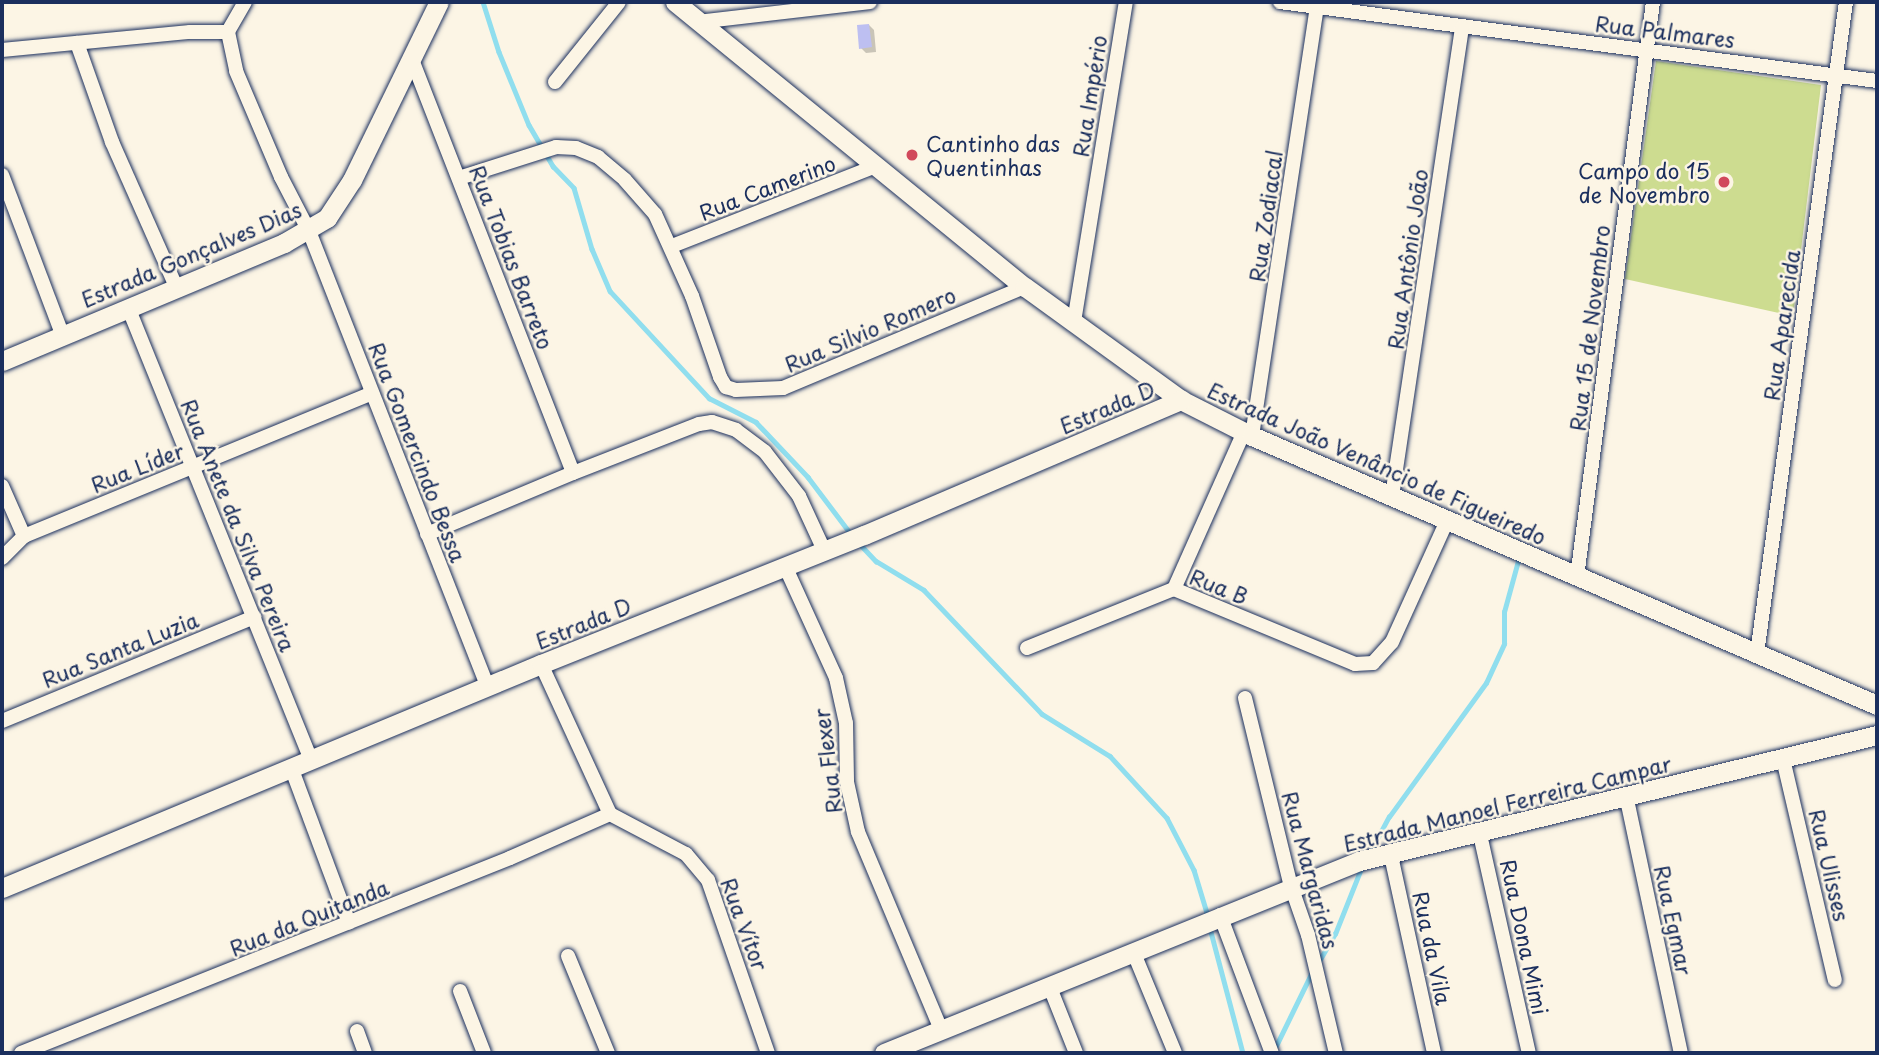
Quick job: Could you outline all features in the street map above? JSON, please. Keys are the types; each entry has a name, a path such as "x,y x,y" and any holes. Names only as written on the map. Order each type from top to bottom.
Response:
{"street":[{"path":"2,50 228,32 245,2"},
{"name":"Estrada Gonçalves Dias","path":"2,361 309,231 327,218 338,204 439,2"},
{"path":"555,82 620,2"},
{"name":"Estrada João Venâncio de Figueiredo","path":"675,2 1025,287 1181,400 1248,434 1877,705"},
{"path":"698,22 870,2"},
{"name":"Rua Império","path":"1074,322 1126,2"},
{"name":"Rua Palmares","path":"1280,2 1317,4 1462,28 1646,49 1877,81"},
{"name":"Rua 15 de Novembro","path":"1577,577 1653,2"},
{"name":"Rua Aparecida","path":"1757,654 1846,2"},
{"name":"Rua Zodiacal","path":"1174,589 1248,434 1317,4"},
{"name":"Rua Antônio João","path":"1392,496 1462,28"},
{"name":"Rua Gomercindo Bessa","path":"228,32 236,71 259,128 309,231 488,688"},
{"path":"77,43 95,100 177,289"},
{"name":"Rua Tobias Barreto","path":"411,57 573,473"},
{"path":"459,178 556,147 587,151 611,167 655,214 672,246"},
{"name":"Rua Camerino","path":"672,246 876,166"},
{"path":"2,175 62,334"},
{"name":"Rua Silvio Romero","path":"672,246 726,387 750,391 783,388 1025,287"},
{"name":"Rua Anete da Silva Pereira","path":"128,307 311,759"},
{"name":"Rua Líder","path":"2,558 24,536 372,393"},
{"name":"Estrada D","path":"2,888 541,664 864,535 1181,400"},
{"path":"427,534 573,473 699,424 712,422 749,438 765,452 799,496 830,547"},
{"path":"2,486 24,536"},
{"name":"Rua B","path":"1027,648 1174,589 1355,664 1373,663 1392,642 1447,520"},
{"name":"Rua Flexer","path":"785,566 836,678 846,723 847,782 858,832 941,1029"},
{"name":"Rua Santa Luzia","path":"2,721 254,617"},
{"path":"541,664 610,814"},
{"name":"Rua Margaridas","path":"1245,698 1291,886 1308,935 1336,1053"},
{"name":"Estrada Manoel Ferreira Campar","path":"884,1053 1291,886 1359,861 1877,735"},
{"name":"Rua Ulisses","path":"1783,759 1835,980"},
{"path":"291,767 349,923"},
{"name":"Rua Egmar","path":"1626,795 1681,1053"},
{"name":"Rua da Quitanda","path":"22,1053 349,923 610,814"},
{"name":"Rua Vítor","path":"610,814 685,854 702,870 768,1053"},
{"name":"Rua Dona Mimi","path":"1479,830 1529,1053"},
{"name":"Rua da Vila","path":"1388,852 1434,1053"},
{"path":"1220,915 1272,1053"},
{"path":"1133,951 1175,1053"},
{"path":"568,956 608,1053"},
{"path":"1049,985 1076,1053"},
{"path":"460,991 484,1053"},
{"path":"356,1031 365,1053"}],"green space":[{"name":"Campo do 15 de Novembro","path":"1656,61 1821,85 1793,316 1625,279"}],"building":[{"path":"869,24 872,47 859,49 857,25"}],"waterway":[{"path":"483,2 499,52 529,125 553,166 574,188 592,249 610,291 709,398 756,422 808,477 851,534"},
{"path":"859,543 876,561 924,590 1042,714 1110,756 1167,818 1194,870 1208,916"},
{"path":"1370,852 1389,817 1486,683 1504,644 1504,612 1519,557"},
{"path":"1318,963 1335,934 1362,866"},
{"path":"1210,928 1243,1053"},
{"path":"1274,1050 1313,970"}],"place":[{"name":"Cantinho das Quentinhas","path":"912,155"},
{"name":"Campo do 15 de Novembro","path":"1724,182"}]}
